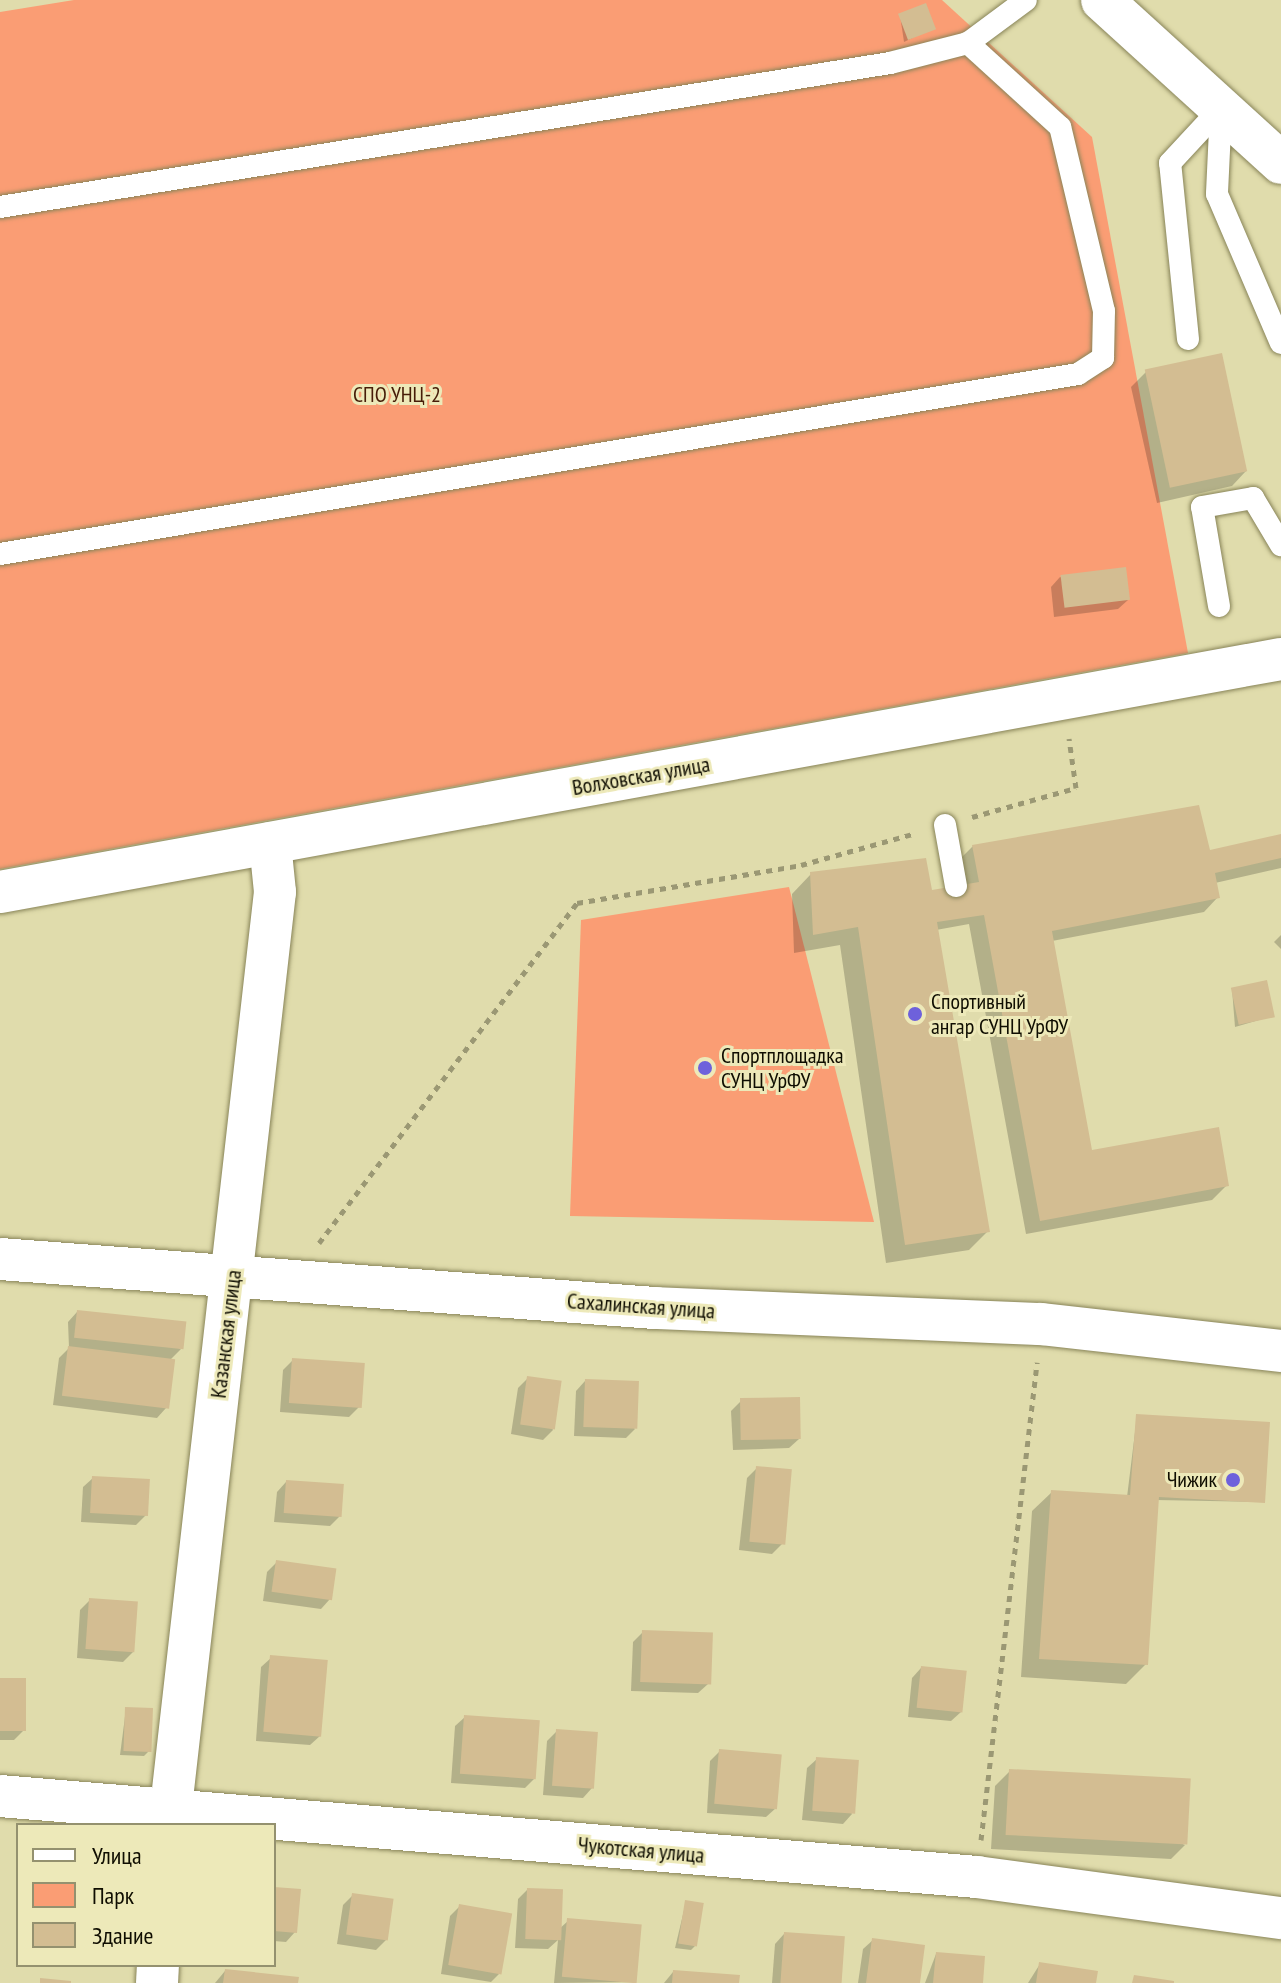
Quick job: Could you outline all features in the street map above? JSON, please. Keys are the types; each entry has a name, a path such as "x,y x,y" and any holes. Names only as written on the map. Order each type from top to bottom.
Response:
{"street":[{"path":"1102,0 1281,163"},
{"name":"Волховская улица","path":"0,892 1281,659"},
{"name":"Казанская улица","path":"169,1819 275,892 270,843"},
{"name":"Сахалинская улица","path":"0,1259 233,1279 279,1278 655,1308 1041,1324 1281,1351"},
{"name":"Чукотская улица","path":"0,1796 169,1819 225,1823"},
{"name":"Чукотская улица","path":"276,1827 977,1877 1281,1918"}],"lane":[{"path":"0,207 716,93 968,43 1026,0"},
{"path":"0,554 1078,374 1103,358 1104,311 1060,127 968,43"},
{"path":"1188,339 1170,163 1221,108"},
{"path":"1221,108 1217,194 1281,343"},
{"path":"1219,606 1202,507 1253,498 1281,545"},
{"path":"945,825 956,886"}],"path":[{"path":"279,1278 320,1242 577,903 801,865 1076,788 1066,725"},
{"path":"977,1877 1041,1324"}],"green space":[{"name":"СПО УНЦ-2","path":"74,0 942,0 1092,137 1188,653 0,869 0,12"},
{"name":"Спортплощадка СУНЦ УрФУ","path":"789,887 874,1222 570,1216 581,920"}],"building":[{"path":"926,3 936,29 908,40 898,14"},
{"path":"1222,353 1247,471 1170,488 1145,369"},
{"path":"1126,567 1130,600 1065,608 1060,575"},
{"path":"1199,805 1210,850 1281,834 1281,858 1215,873 1220,898 1052,931 1092,1150 1219,1127 1229,1186 1040,1221 984,915 937,922 990,1232 905,1245 858,927 813,935 810,872 926,858 932,890 979,882 972,845"},
{"path":"1267,980 1275,1017 1239,1025 1231,988"},
{"path":"77,1310 186,1321 183,1349 74,1338"},
{"path":"68,1346 175,1359 169,1409 62,1396"},
{"path":"292,1358 365,1363 362,1408 289,1403"},
{"path":"527,1376 562,1381 555,1429 520,1425"},
{"path":"585,1379 639,1381 637,1429 583,1427"},
{"path":"800,1397 801,1439 741,1440 740,1398"},
{"path":"1136,1414 1270,1422 1265,1503 1159,1497 1148,1665 1039,1659 1051,1490 1130,1495"},
{"path":"756,1466 792,1469 785,1545 749,1542"},
{"path":"92,1476 150,1479 148,1516 90,1513"},
{"path":"286,1480 344,1484 342,1517 284,1513"},
{"path":"276,1560 336,1568 332,1600 272,1592"},
{"path":"89,1598 138,1601 134,1652 85,1649"},
{"path":"642,1630 713,1632 711,1684 640,1682"},
{"path":"270,1655 328,1660 321,1737 263,1732"},
{"path":"921,1666 967,1671 962,1713 917,1708"},
{"path":"0,1678 26,1678 26,1731 0,1731"},
{"path":"125,1707 153,1708 151,1752 123,1751"},
{"path":"464,1715 540,1720 536,1779 460,1774"},
{"path":"556,1729 598,1732 594,1789 552,1786"},
{"path":"719,1749 782,1754 777,1809 714,1804"},
{"path":"816,1757 859,1760 855,1814 812,1811"},
{"path":"1009,1769 1191,1779 1187,1844 1006,1835"},
{"path":"276,1887 301,1889 297,1933 276,1931"},
{"path":"527,1888 563,1889 561,1940 525,1939"},
{"path":"352,1893 394,1899 388,1940 346,1935"},
{"path":"685,1900 704,1903 697,1946 678,1943"},
{"path":"459,1904 512,1913 501,1974 448,1965"},
{"path":"567,1918 642,1925 637,1983 562,1977"},
{"path":"784,1932 845,1936 842,1983 780,1983"},
{"path":"872,1938 925,1945 920,1983 866,1983"},
{"path":"936,1952 985,1956 983,1983 933,1983"},
{"path":"1039,1962 1098,1971 1096,1983 1036,1983"},
{"path":"225,1969 299,1977 298,1983 223,1983"},
{"path":"673,1970 740,1975 739,1983 672,1983"},
{"path":"1134,1975 1174,1981 1174,1983 1132,1983"},
{"path":"40,1978 71,1981 71,1983 40,1983"}],"place":[{"name":"Спортивный ангар СУНЦ УрФУ","path":"915,1014"},
{"name":"Спортплощадка СУНЦ УрФУ","path":"705,1068"},
{"name":"Чижик","path":"1233,1480"}]}
